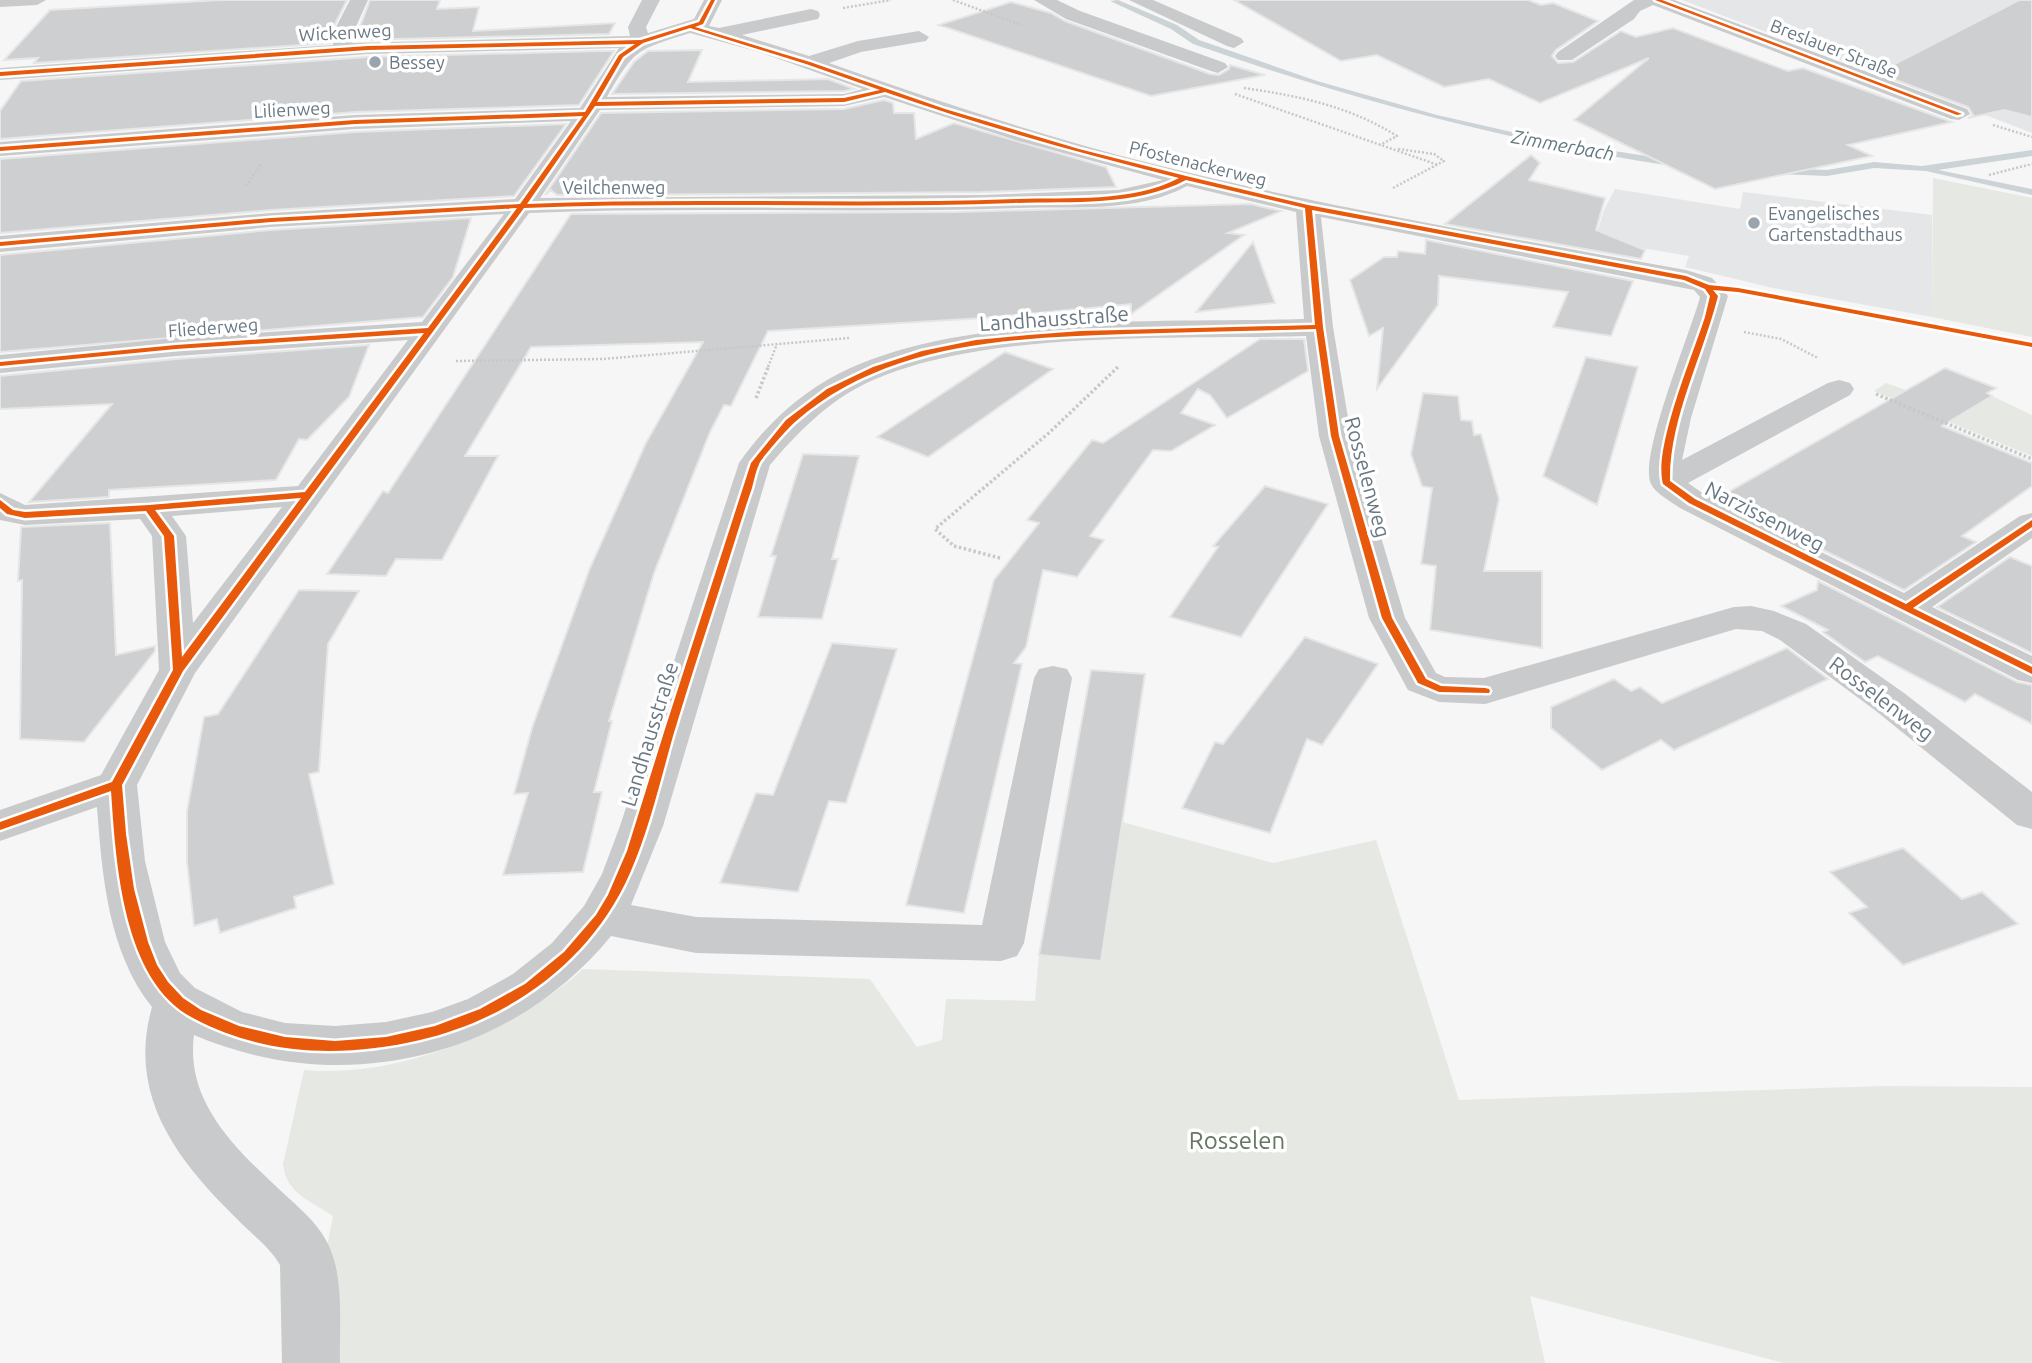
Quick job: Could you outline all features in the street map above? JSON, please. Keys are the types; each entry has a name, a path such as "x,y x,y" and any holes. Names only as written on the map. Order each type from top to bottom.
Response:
{"street":[{"path":"0,2 37,0"},
{"path":"342,50 344,31 359,0"},
{"path":"0,826 116,785 178,670 305,495 522,206 590,109 621,56 641,42 636,27 651,0"},
{"path":"691,27 705,20 713,0"},
{"path":"1043,0 1073,15 1218,67"},
{"path":"1138,0 1234,42"},
{"path":"1565,56 1628,15 1633,7 1649,0"},
{"name":"Breslauer Straße","path":"1657,0 1959,114"},
{"path":"718,34 811,15"},
{"name":"Wickenweg","path":"0,74 342,50 500,43 641,42 691,27"},
{"name":"Pfostenackerweg","path":"691,27 1077,150 1185,178 1308,208 1686,278 1707,287 1714,296 1709,324"},
{"path":"808,63 858,47 919,37"},
{"name":"Lilienweg","path":"0,149 293,126 590,109 834,101 886,90"},
{"name":"Veilchenweg","path":"0,244 228,223 522,206 1006,202 1152,192 1171,187 1185,178"},
{"name":"Rosselenweg","path":"1308,208 1319,327 1335,436 1387,618 1422,681 1439,689 1485,691 1734,618 1752,617 1773,622 1793,632 1890,702 2032,814"},
{"path":"1666,482 1665,455 1709,324"},
{"name":"Landhausstraße","path":"116,785 127,885 138,929 162,986 177,1002 211,1022 285,1044 323,1049 392,1043 459,1022 528,987 555,969 580,944 601,917 630,855 755,463 782,428 824,393 912,356 1014,337 1319,327"},
{"name":"Fliederweg","path":"0,364 176,347 429,330"},
{"name":"Narzissenweg","path":"1833,376 1666,482 1692,500 2032,670"},
{"path":"0,502 10,512 25,516 305,495"},
{"path":"149,508 169,536 178,670"},
{"path":"1906,608 2032,523"},
{"path":"601,917 696,934 1001,943 1053,678"},
{"path":"177,1002 167,1058 183,1114 195,1138 297,1242 308,1261 311,1363"}],"path":[{"path":"811,15 891,0"},
{"path":"953,0 981,15 1001,18"},
{"path":"1242,88 1314,98 1356,113 1397,136 1380,145"},
{"path":"1234,94 1380,145 1438,165 1444,161 1434,154 1392,149"},
{"path":"228,223 248,183 293,126"},
{"path":"1989,175 2032,164"},
{"path":"1709,324 1781,339 1833,376"},
{"path":"1000,558 950,544 938,537 935,529 1102,385 1150,332"},
{"path":"452,361 528,362 853,338"},
{"path":"1873,393 2032,459"}],"shaded area":[{"path":"1682,0 2032,0 2032,133 1988,116"},
{"path":"1615,189 1740,209 1743,192 1932,215 1932,317 1773,288 1685,267 1689,256 1595,240 1604,210"}],"green space":[{"path":"1933,178 2032,198 2032,337 1932,317"},
{"path":"1886,383 1958,408 1992,396 2032,415 2032,456 1874,391"},
{"name":"Rosselen","path":"1122,822 1273,863 1376,840 1459,1100 1883,1086 2032,1087 2032,1363 1784,1363 1530,1296 1545,1363 330,1363 326,1252 333,1216 294,1190 283,1164 304,1070 340,1071 377,1067 453,1046 524,1012 583,969 870,979 917,1047 942,1040 946,999 1035,1001 1039,955 1102,961"}],"building":[{"path":"220,0 347,0 332,30 331,43 34,63 38,58 4,60 50,10"},
{"path":"370,0 440,0 437,9 479,7 473,31 615,23 609,34 355,40"},
{"path":"1234,0 1528,0 1541,5 1553,3 1598,21 1556,50 1552,56 1558,63 1573,62 1621,31 1636,37 1673,28 1788,71 1803,68 1952,122 1848,145 1872,156 1715,189 1574,120 1649,58 1540,103 1489,79 1444,87 1377,55 1341,61"},
{"path":"2019,0 2032,0 2032,117 2004,110 1968,118 1973,115 1968,107 1877,73"},
{"path":"1011,2 1051,13 1065,21 1210,74 1219,75 1229,69 1230,65 1265,75 1151,96 939,25"},
{"path":"702,50 688,82 828,79 854,89 612,94 634,62 648,51"},
{"path":"614,51 579,105 355,112 0,139 0,111 21,81 368,57"},
{"path":"884,100 893,103 894,113 914,113 916,139 954,123 1106,167 1116,187 982,192 584,195 557,195 551,190 545,195 601,113 844,109"},
{"path":"566,124 514,196 271,210 0,233 0,159 355,132"},
{"path":"1531,155 1540,163 1529,180 1605,198 1596,230 1645,250 1641,259 1445,224"},
{"path":"1250,204 1281,211 1228,233 1244,235 1131,314 1131,304 984,318 768,331 731,406 724,405 710,432 654,573 609,721 612,721 594,792 602,792 583,872 503,875 528,793 514,794 532,728 590,568 646,443 703,342 531,347 465,456 498,456 442,560 396,559 386,576 327,574 383,491 388,493 571,214 958,212"},
{"path":"471,218 453,277 423,317 0,352 0,255 271,230"},
{"path":"1426,240 1633,281 1611,336 1553,327 1568,292 1439,276 1438,305 1377,389 1383,328 1369,336 1350,280 1384,257 1397,257 1398,251 1425,254"},
{"path":"1253,242 1275,303 1196,312"},
{"path":"1260,339 1304,339 1308,371 1227,418 1210,395 1198,389 1181,413 1215,425 1171,451 1153,450 1090,536 1104,540 1077,577 1043,570 1026,647 1014,663 1022,664 964,913 906,905 994,580 1039,523 1027,520 1092,440 1103,443"},
{"path":"369,345 349,397 307,440 299,439 276,480 109,490 109,497 29,502 112,404 0,409 0,376 176,359"},
{"path":"1005,352 1053,369 928,457 877,437"},
{"path":"1586,357 1638,367 1597,505 1543,476"},
{"path":"1945,368 1996,388 1987,393 1992,396 1942,426 2032,463 2032,486 1962,536 1976,542 1904,590 1718,498"},
{"path":"1423,393 1458,396 1461,420 1472,421 1474,435 1481,434 1499,499 1484,571 1542,571 1542,648 1430,630 1436,566 1421,564 1432,488 1422,486 1411,454"},
{"path":"803,454 859,456 832,559 838,559 822,619 758,617 776,556 771,556"},
{"path":"1265,486 1328,504 1241,637 1170,617 1218,547 1213,546"},
{"path":"110,523 116,655 155,646 155,651 84,742 20,739 22,580 18,581 21,527"},
{"path":"2010,557 2032,566 2032,653 1937,607"},
{"path":"1818,581 2017,682 2032,685 2032,724 1975,694 1965,702 1878,656 1865,662 1823,632 1828,630 1781,606 1817,590"},
{"path":"299,590 359,591 328,644 319,772 309,774 334,884 294,897 296,908 220,933 217,919 194,926 187,861 187,811 204,717 218,714"},
{"path":"1305,637 1378,664 1322,745 1307,739 1270,833 1182,808 1215,742 1223,744"},
{"path":"832,643 897,649 846,803 829,801 798,892 720,883 756,793 773,795"},
{"path":"1787,648 1828,679 1674,750 1661,740 1602,770 1551,728 1551,707 1614,679 1631,691 1640,687 1662,703"},
{"path":"1091,670 1145,674 1101,961 1039,955"},
{"path":"1903,848 1962,899 1982,892 2018,924 1903,965 1849,913 1867,907 1830,872"}],"waterway":[{"name":"Zimmerbach","path":"1114,1 1174,27 1196,42 1374,100 1434,117 1556,145 1679,164"},
{"name":"Zimmerbach","path":"1778,171 1827,173 1874,165 1922,169 2032,153"},
{"path":"1931,171 2032,192"}],"cycle path":[{"path":"0,74 368,48 641,42 701,23 713,0"},
{"path":"1657,0 1959,114"},
{"path":"691,27 808,63 943,110 1077,150 1185,178 1308,207 1686,278 1708,287 1738,290 2032,345"},
{"path":"0,826 116,785 178,670 522,206 587,114 621,56 641,42"},
{"path":"593,104 844,100 886,90"},
{"path":"0,149 355,122 587,114"},
{"path":"0,244 271,220 543,205 919,203 1098,198 1155,191 1185,178"},
{"path":"1308,207 1319,327 1335,436 1387,618 1422,681 1439,689 1485,691"},
{"path":"1708,287 1714,296 1675,418 1669,442 1666,482 1692,501 2032,671"},
{"path":"116,785 123,861 141,942 163,986 178,1002 197,1014 238,1031 285,1043 335,1047 386,1043 437,1031 485,1013 530,987 568,956 600,918 613,897 642,826 755,463 789,422 830,391 876,369 925,353 976,343 1081,334 1319,327"},
{"path":"0,364 176,347 429,330"},
{"path":"149,508 305,495"},
{"path":"0,503 10,512 25,515 149,508 169,536 178,670"},
{"path":"1906,608 2032,523"}],"place":[{"name":"Bessey","path":"375,62"},
{"name":"Evangelisches Gartenstadthaus","path":"1754,223"}]}
